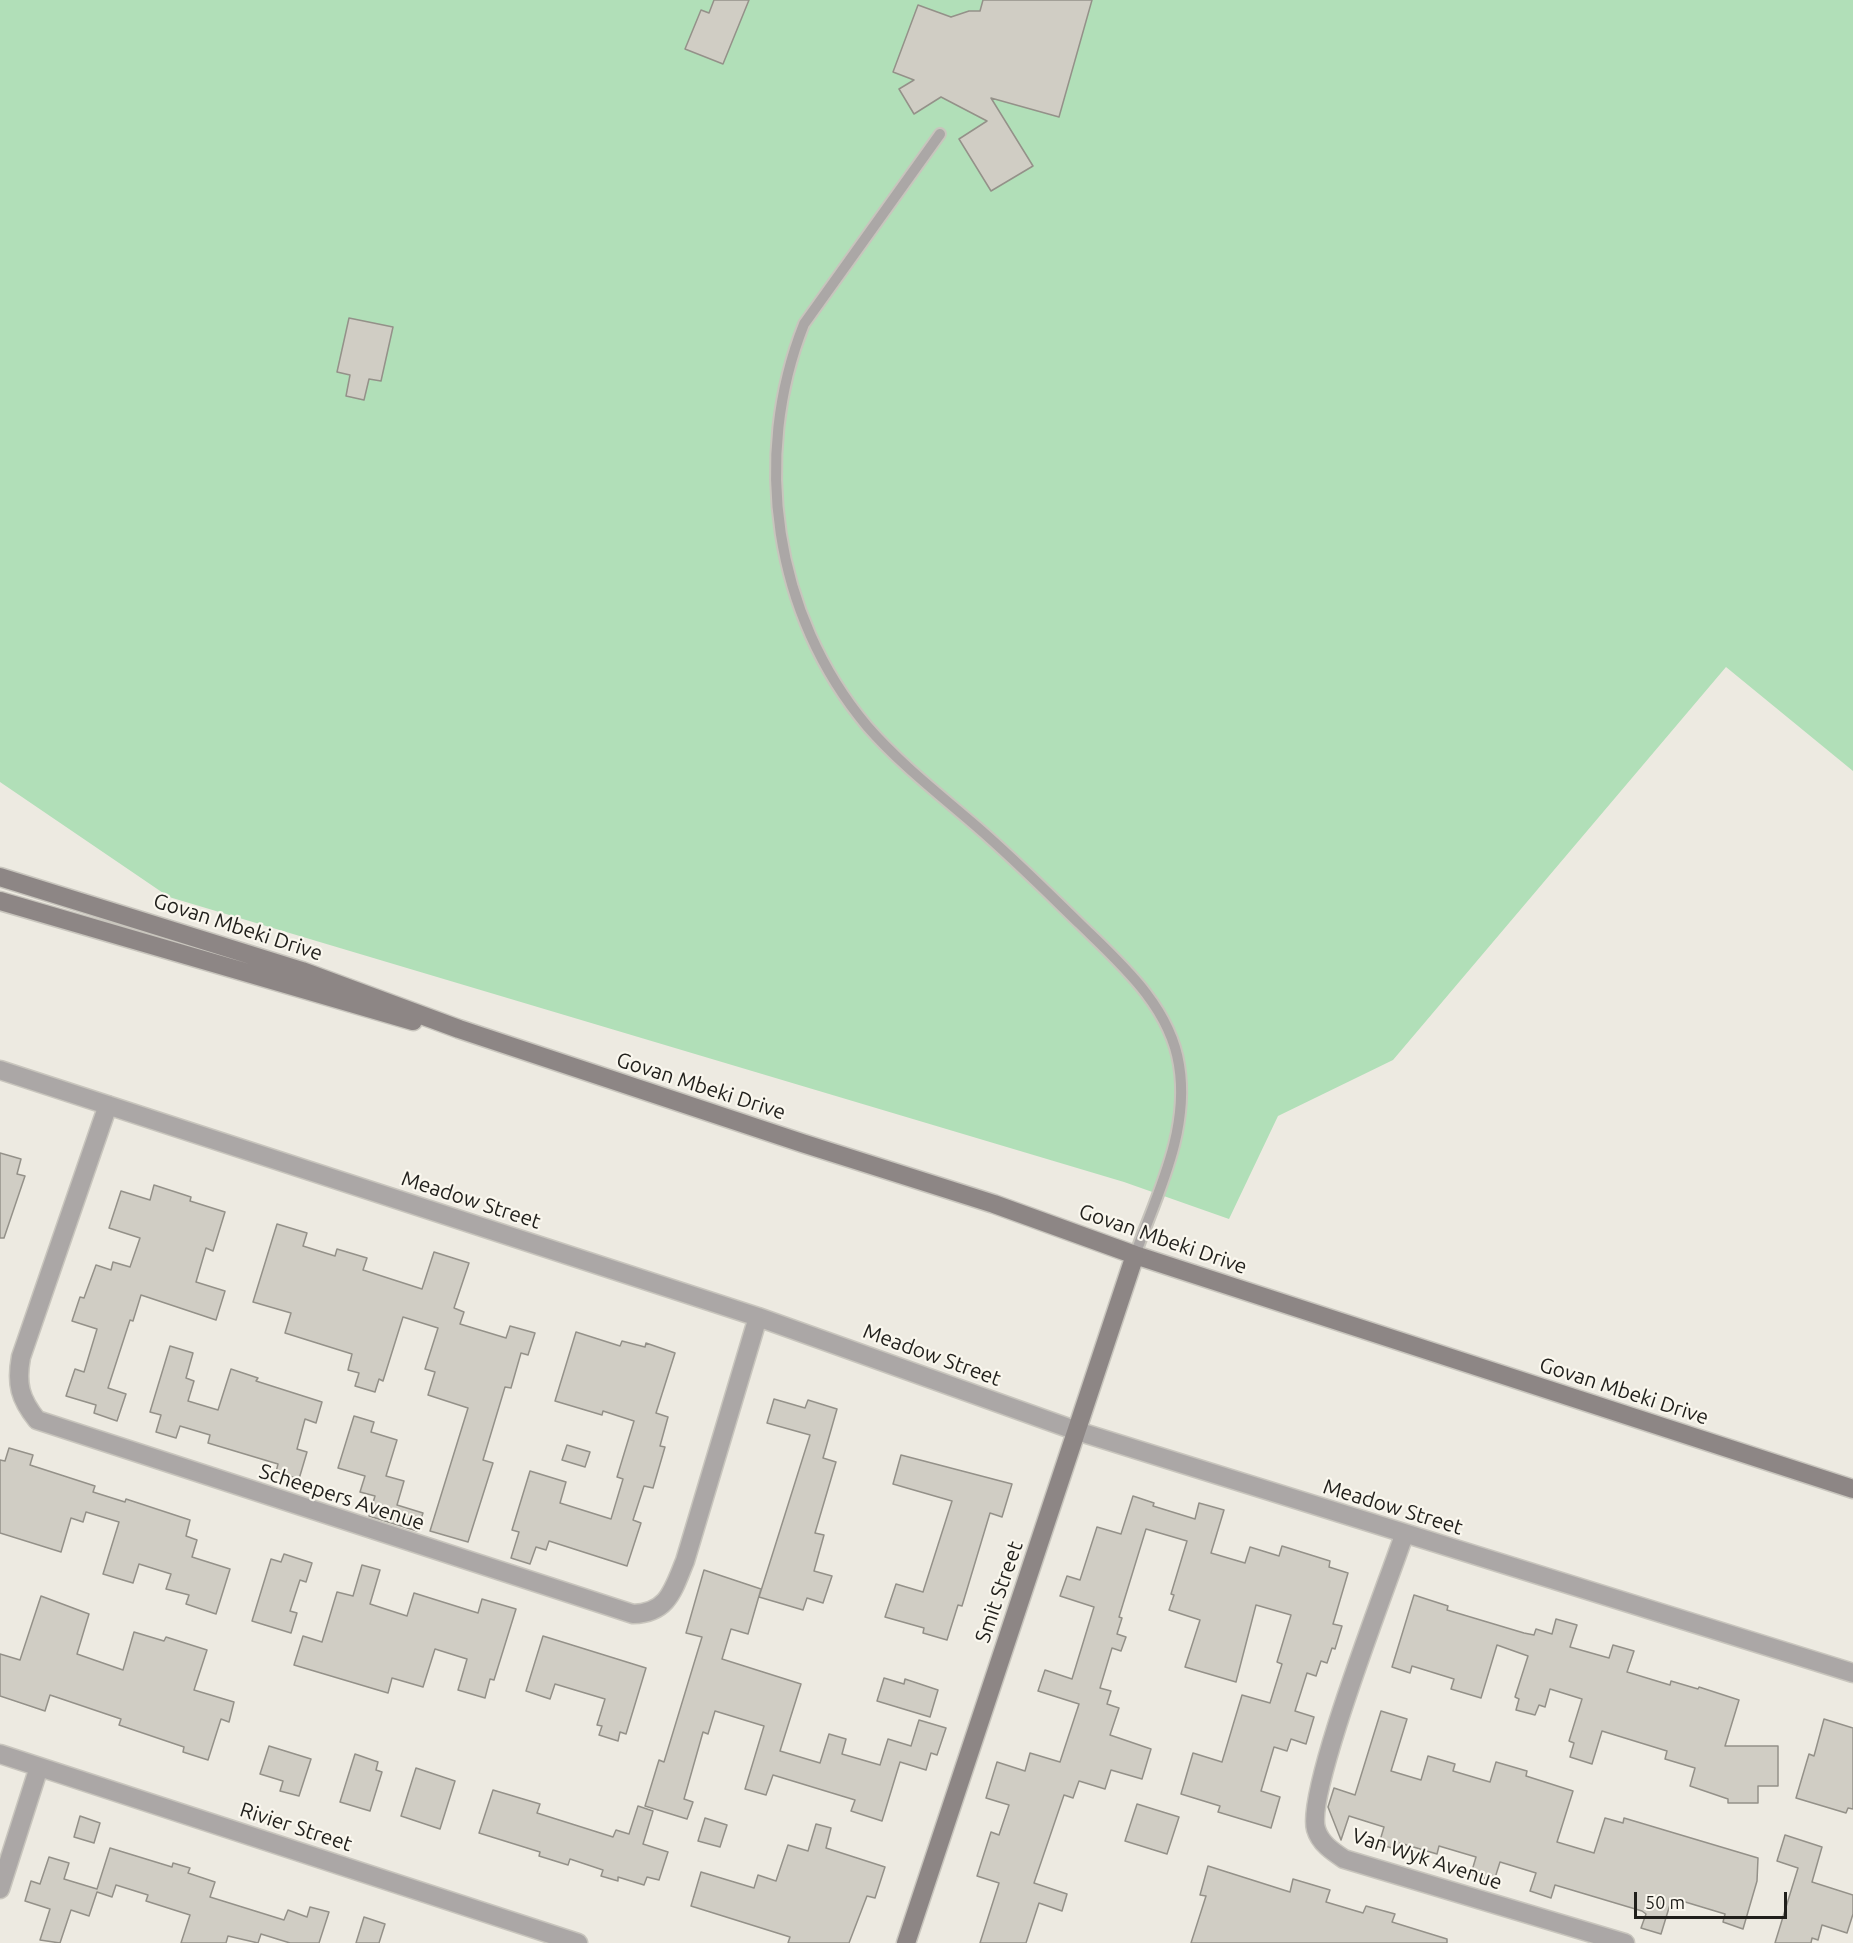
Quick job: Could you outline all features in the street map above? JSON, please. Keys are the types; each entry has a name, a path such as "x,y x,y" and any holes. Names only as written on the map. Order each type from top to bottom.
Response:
{"main road":[{"name":"Govan Mbeki Drive","path":"0,877 302,971 459,1029 994,1204 1135,1255 1853,1489"},
{"name":"Govan Mbeki Drive","path":"0,902 386,1015 459,1029"},
{"name":"Smit Street","path":"906,1943 1135,1255"}],"street":[{"name":"Meadow Street","path":"0,1070 758,1317 1077,1431 1404,1535 1853,1673"},
{"name":"Scheepers Avenue","path":"108,1105 21,1358 17,1376 19,1393 37,1420 526,1581 633,1614 648,1614 660,1608 673,1590 685,1561 758,1317"},
{"name":"Van Wyk Avenue","path":"1404,1535 1329,1752 1315,1811 1315,1828 1321,1841 1344,1858 1625,1943"},
{"name":"Rivier Street","path":"0,1754 567,1941"},
{"path":"0,1889 39,1767"}],"lane":[{"path":"940,134 804,324 795,345 782,394 775,442 781,538 788,575 821,659 866,725 892,753 1005,851 1102,945 1158,1009 1172,1038 1179,1063 1180,1120 1175,1146 1135,1255"}],"green space":[{"path":"0,0 1853,0 1853,771 1726,667 1393,1060 1278,1116 1229,1219 1124,1182 169,897 0,782"}],"building":[{"path":"714,0 749,0 723,64 685,49 701,10 709,13"},
{"path":"983,0 1092,0 1059,117 991,98 1033,166 991,191 959,139 987,121 941,97 914,114 899,89 914,80 893,72 918,5 951,17 969,11 980,11"},
{"path":"349,318 393,327 381,381 369,379 364,400 346,396 350,375 337,372"},
{"path":"0,1153 21,1159 17,1174 25,1176 4,1238 0,1238"},
{"path":"154,1185 191,1197 190,1201 225,1212 213,1251 206,1248 196,1282 225,1291 216,1320 141,1295 133,1321 130,1320 108,1388 126,1394 117,1421 94,1413 96,1405 66,1396 75,1369 84,1372 97,1329 72,1321 80,1297 84,1298 96,1265 111,1270 113,1262 130,1267 140,1238 109,1228 121,1191 150,1200"},
{"path":"277,1224 307,1233 303,1246 335,1256 337,1249 367,1258 363,1270 422,1289 434,1252 469,1263 454,1308 464,1312 460,1324 506,1338 510,1326 535,1333 528,1355 521,1353 511,1388 505,1387 483,1460 493,1463 468,1542 430,1531 468,1408 428,1395 435,1372 425,1369 438,1328 403,1317 383,1381 379,1379 375,1392 355,1386 359,1373 348,1370 352,1354 285,1333 291,1313 253,1302"},
{"path":"576,1332 620,1346 622,1341 645,1347 646,1343 675,1353 656,1413 668,1417 660,1446 665,1447 653,1488 644,1486 633,1520 641,1523 627,1566 549,1541 546,1550 536,1547 530,1564 511,1558 519,1532 512,1530 530,1471 566,1482 560,1503 611,1519 623,1479 617,1477 634,1421 603,1411 602,1415 555,1401"},
{"path":"170,1346 193,1353 186,1378 194,1381 188,1401 218,1410 231,1369 258,1378 256,1381 322,1402 316,1423 305,1419 297,1449 307,1452 299,1479 276,1472 278,1464 208,1443 210,1435 180,1426 176,1438 156,1432 161,1415 150,1412"},
{"path":"774,1399 805,1408 808,1400 837,1409 823,1458 836,1462 815,1533 824,1535 814,1571 832,1576 823,1603 807,1598 803,1610 759,1597 810,1435 767,1423"},
{"path":"354,1416 374,1422 371,1432 397,1440 386,1476 404,1481 397,1505 423,1513 417,1531 369,1516 375,1496 360,1492 365,1476 338,1468"},
{"path":"567,1445 590,1452 585,1467 562,1460"},
{"path":"9,1448 33,1455 30,1465 95,1486 93,1492 125,1502 126,1499 190,1520 186,1536 197,1540 192,1557 230,1569 216,1614 186,1604 189,1595 166,1589 171,1574 139,1564 133,1583 103,1574 119,1522 86,1512 83,1522 71,1518 61,1552 0,1533 0,1460 5,1461"},
{"path":"901,1455 1012,1484 1002,1517 990,1513 962,1606 958,1605 947,1640 923,1633 924,1628 885,1617 896,1584 923,1592 952,1501 893,1484"},
{"path":"1133,1496 1154,1503 1153,1506 1195,1519 1199,1503 1224,1510 1211,1553 1245,1563 1250,1547 1279,1556 1282,1546 1330,1561 1329,1567 1348,1573 1333,1624 1342,1626 1335,1649 1332,1648 1327,1663 1321,1661 1316,1676 1307,1673 1295,1711 1314,1717 1306,1744 1291,1739 1287,1751 1274,1747 1261,1791 1280,1797 1271,1828 1218,1812 1220,1806 1181,1794 1193,1753 1222,1762 1242,1695 1270,1703 1282,1664 1277,1662 1291,1615 1256,1605 1236,1682 1185,1667 1200,1620 1169,1610 1174,1595 1171,1594 1187,1541 1146,1529 1119,1617 1122,1618 1117,1634 1126,1637 1121,1651 1112,1648 1100,1688 1111,1691 1107,1704 1119,1708 1110,1735 1151,1749 1142,1779 1111,1770 1105,1789 1079,1781 1073,1798 1064,1795 1034,1883 1067,1894 1062,1911 1039,1903 1026,1943 980,1943 999,1883 977,1876 991,1832 999,1835 1009,1805 986,1798 997,1762 1025,1771 1030,1753 1060,1762 1079,1704 1038,1691 1045,1670 1072,1679 1094,1607 1060,1596 1067,1576 1080,1580 1097,1527 1121,1534"},
{"path":"284,1554 312,1563 306,1582 300,1580 290,1611 297,1613 291,1633 252,1621 271,1559 281,1562"},
{"path":"362,1565 380,1570 370,1604 407,1616 414,1593 478,1613 482,1599 516,1609 494,1680 490,1679 485,1698 458,1690 467,1659 435,1649 423,1687 392,1678 388,1693 294,1665 303,1636 322,1642 337,1592 353,1596"},
{"path":"704,1570 761,1589 748,1634 731,1629 722,1659 801,1684 780,1751 820,1763 829,1734 846,1739 842,1754 880,1765 888,1739 911,1746 919,1720 946,1728 937,1755 931,1753 926,1770 900,1762 882,1821 851,1811 855,1800 773,1775 766,1795 745,1789 764,1726 715,1711 708,1734 703,1732 684,1799 693,1802 687,1819 645,1806 659,1760 664,1762 702,1637 686,1633"},
{"path":"1414,1595 1448,1606 1447,1610 1534,1635 1536,1629 1552,1634 1556,1619 1577,1625 1570,1647 1609,1658 1613,1645 1634,1651 1627,1672 1670,1685 1671,1681 1698,1689 1699,1687 1739,1700 1725,1746 1778,1746 1778,1786 1758,1786 1758,1803 1728,1803 1728,1799 1690,1786 1695,1768 1665,1759 1667,1751 1602,1731 1592,1764 1570,1757 1574,1743 1569,1741 1582,1699 1550,1689 1545,1707 1539,1705 1535,1715 1516,1710 1519,1699 1515,1697 1528,1656 1497,1645 1481,1698 1451,1689 1454,1679 1412,1666 1410,1673 1392,1667"},
{"path":"41,1596 89,1614 77,1654 123,1670 134,1632 164,1641 166,1637 207,1650 194,1690 234,1702 229,1722 221,1719 208,1760 183,1752 184,1747 119,1725 121,1719 50,1695 45,1711 0,1696 0,1654 20,1660"},
{"path":"543,1636 646,1668 626,1734 620,1732 618,1741 599,1735 602,1726 597,1725 605,1699 555,1684 550,1699 526,1691"},
{"path":"884,1678 904,1684 905,1679 938,1690 930,1717 877,1701"},
{"path":"1381,1711 1407,1719 1391,1771 1421,1780 1428,1756 1455,1764 1453,1771 1490,1782 1496,1762 1527,1771 1526,1776 1573,1791 1557,1842 1594,1853 1605,1818 1623,1823 1624,1818 1758,1858 1757,1881 1743,1929 1723,1922 1725,1914 1672,1898 1661,1934 1641,1928 1646,1914 1642,1911 1555,1885 1551,1898 1530,1891 1536,1873 1500,1862 1494,1881 1471,1874 1476,1857 1439,1846 1437,1854 1400,1843 1398,1850 1379,1844 1384,1827 1349,1816 1341,1840 1328,1807 1334,1788 1355,1795"},
{"path":"1824,1719 1853,1728 1853,1809 1848,1808 1846,1813 1796,1798 1809,1754 1814,1756"},
{"path":"269,1746 311,1759 299,1796 280,1791 283,1781 260,1774"},
{"path":"355,1754 378,1762 376,1770 382,1772 370,1811 340,1802"},
{"path":"416,1768 455,1781 440,1829 401,1816"},
{"path":"493,1790 540,1804 537,1813 613,1837 616,1830 629,1834 638,1806 653,1811 643,1844 668,1852 659,1880 647,1877 644,1885 618,1877 618,1881 601,1876 603,1870 570,1859 568,1865 539,1856 540,1852 479,1833"},
{"path":"1137,1804 1179,1817 1167,1854 1125,1841"},
{"path":"80,1816 100,1823 94,1843 74,1837"},
{"path":"705,1818 727,1825 720,1847 698,1841"},
{"path":"816,1824 831,1828 826,1848 885,1867 875,1898 867,1896 849,1943 788,1943 790,1937 691,1906 701,1872 754,1888 758,1875 776,1881 788,1845 808,1851"},
{"path":"1785,1835 1822,1847 1812,1882 1853,1895 1853,1914 1847,1933 1822,1925 1818,1940 1812,1938 1811,1943 1775,1943 1798,1868 1777,1861"},
{"path":"110,1848 172,1867 173,1863 190,1868 188,1873 215,1882 210,1897 284,1920 288,1910 307,1917 310,1907 329,1912 319,1943 290,1943 261,1934 258,1943 228,1936 226,1943 181,1943 190,1915 146,1901 148,1895 116,1885 112,1897 97,1892 89,1916 71,1910 60,1943 40,1940 50,1909 25,1901 31,1881 40,1884 49,1857 69,1863 64,1879 97,1889"},
{"path":"1208,1866 1290,1892 1293,1879 1330,1890 1326,1902 1363,1913 1366,1906 1395,1914 1392,1922 1447,1939 1447,1943 1191,1943 1206,1896 1200,1895"},
{"path":"364,1917 385,1924 379,1943 356,1943"}]}
